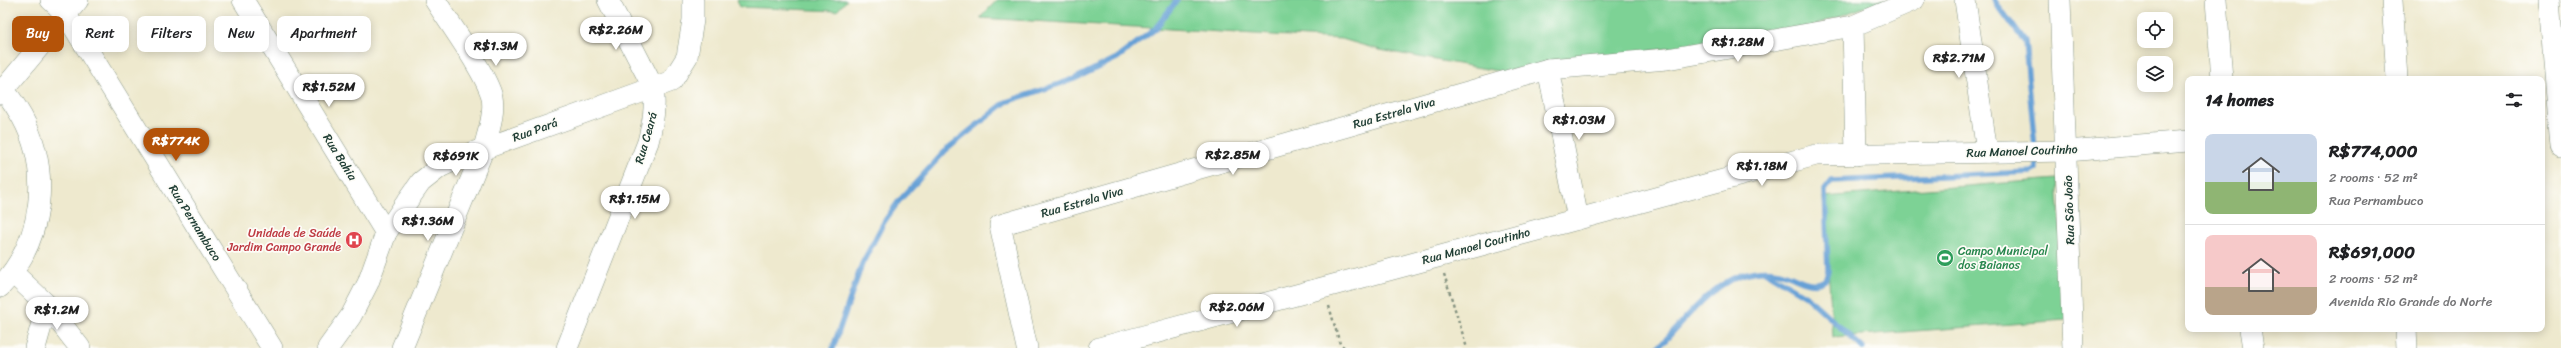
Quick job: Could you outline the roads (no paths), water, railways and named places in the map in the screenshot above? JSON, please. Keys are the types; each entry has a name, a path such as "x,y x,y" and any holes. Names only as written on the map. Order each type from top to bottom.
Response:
{"street":[{"name":"Rua Bahia","path":"243,0 386,233"},
{"path":"402,348 484,148 492,118 492,96 479,70 435,0"},
{"name":"Rua Ceará","path":"566,347 648,142 655,110 653,87 608,0"},
{"name":"Rua Pará","path":"328,348 351,316 368,283 386,233 417,188 430,175 440,167 484,148 672,81 687,57 693,20 693,0"},
{"name":"Rua Estrela Viva","path":"1027,348 1000,225 1548,69 1667,59 1853,26 1914,0"},
{"path":"1965,0 1987,152"},
{"name":"Rua São João","path":"2060,0 2067,151 2073,348"},
{"path":"2216,0 2222,76"},
{"path":"2392,0 2397,76"},
{"path":"2549,0 2553,110 2561,147"},
{"path":"65,4 1,90 29,130 39,163 40,201 31,238 7,280 47,305 80,348"},
{"name":"Rua Pernambuco","path":"65,4 272,348"},
{"path":"1853,26 1856,155"},
{"path":"1548,69 1578,219"},
{"name":"Rua Manoel Coutinho","path":"1099,348 1816,155 2067,151 2185,141"},
{"path":"35,348 47,305"},
{"path":"2250,332 2253,348"},
{"path":"2406,332 2407,348"}],"waterway":[{"path":"833,348 862,264 884,222 898,202 947,149 1006,102 1074,79 1117,58 1155,29 1177,0"},
{"path":"1658,348 1696,307 1726,283 1742,275 1760,271 1779,272 1808,283 1819,283 1825,280 1828,271 1825,190 1832,181 2032,172 2037,169 2025,42 1994,0"},
{"path":"1766,272 1806,296 1863,348"}],"place":[{"name":"Unidade de Saúde Jardim Campo Grande","path":"354,240"},
{"name":"Campo Municipal dos Baianos","path":"1945,258"}]}
